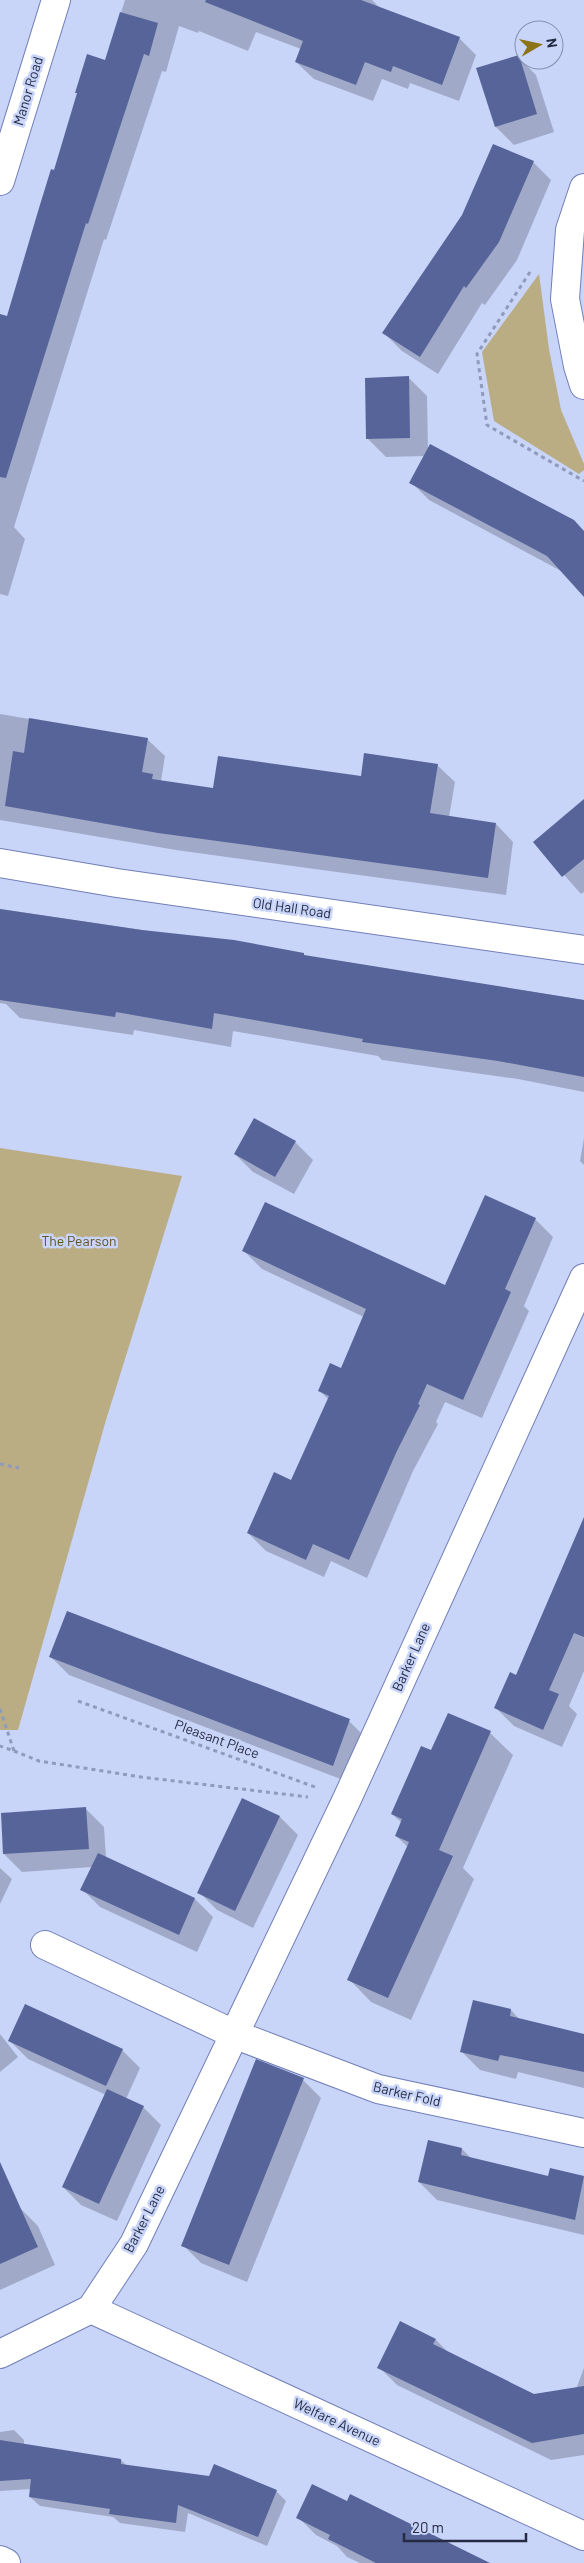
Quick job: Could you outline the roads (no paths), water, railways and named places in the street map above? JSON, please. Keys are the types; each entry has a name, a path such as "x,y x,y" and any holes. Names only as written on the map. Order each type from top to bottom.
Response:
{"street":[{"name":"Manor Road","path":"0,182 56,0"},
{"path":"584,188 570,230 565,299 584,385"},
{"name":"Old Hall Road","path":"0,863 117,882 584,950"},
{"name":"Barker Lane","path":"91,2309 134,2244 236,2035 340,1796 584,1278"},
{"path":"45,1945 236,2035"},
{"name":"Barker Fold","path":"236,2035 378,2089 584,2133"},
{"path":"0,2354 91,2309"},
{"name":"Welfare Avenue","path":"91,2309 584,2536"},
{"path":"0,2560 6,2563"}],"park label":[{"name":"The Pearson","path":"79,1241"}]}
